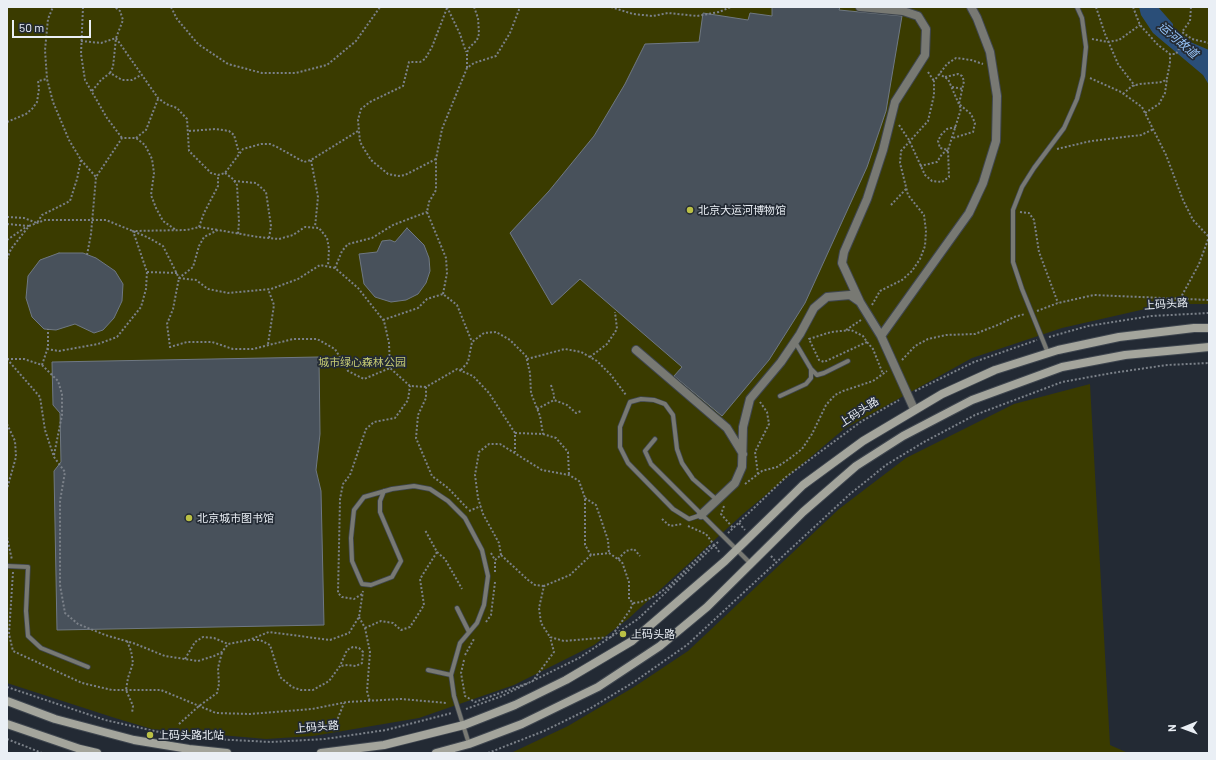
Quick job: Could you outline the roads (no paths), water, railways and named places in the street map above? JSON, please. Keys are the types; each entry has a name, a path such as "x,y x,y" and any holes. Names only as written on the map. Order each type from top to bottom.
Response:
{"main road":[{"path":"321,753 384,745 464,725 515,705 566,680 632,641 736,550 803,485 863,441 914,409 942,394 995,370 1048,353 1119,337 1194,328 1209,328"},
{"path":"436,753 470,744 522,724 598,687 660,646 707,607 803,512 856,466 904,436 972,400 1062,367 1125,355 1209,347"},
{"path":"7,701 55,719 134,740 189,749 227,753"},
{"path":"7,724 80,749 97,753"}],"street":[{"path":"860,7 903,11 918,16 926,30 925,55 895,102 867,199 844,252 842,263 860,302 881,336 914,409"},
{"path":"881,336 969,213 983,183 996,141 997,96 990,52 977,18 971,7"},
{"path":"701,515 735,483 742,468 743,427 750,400 795,342 814,308 827,297 850,295 860,302"},
{"path":"636,350 727,428 743,454"}],"lane":[{"path":"1048,353 1022,289 1013,262 1013,210 1022,187 1034,168 1064,128 1077,99 1083,76 1086,48 1082,18 1077,7"},
{"path":"795,342 810,369 817,375 848,361"},
{"path":"780,396 806,384 811,378 810,369"},
{"path":"701,515 689,519 673,509 628,463 620,447 620,427 630,402 641,399 654,400 665,404 673,415 677,449 682,463 693,479 716,500"},
{"path":"655,439 645,451 651,464 751,564"},
{"path":"384,491 380,501 380,512 401,561 392,577 372,585 364,584 358,578 352,561 350,538 354,510 364,497 384,491 414,486 430,489 448,501 465,518 482,550 488,576 484,605 477,623 460,643 452,675 454,696 470,744"},
{"path":"7,566 28,567 26,611 28,636 41,648 88,667"},
{"path":"457,608 469,632"},
{"path":"428,670 452,675"}],"water":[{"name":"运河故道","path":"1139,7 1158,7 1173,24 1173,30 1181,38 1209,50 1209,85 1203,75 1153,33 1141,15"}],"place":[{"name":"北京大运河博物馆","path":"690,210"},
{"name":"北京城市图书馆","path":"189,518"},
{"name":"上码头路","path":"623,634"},
{"name":"上码头路北站","path":"150,735"}],"park label":[{"name":"城市绿心森林公园","path":"362,362"}]}
